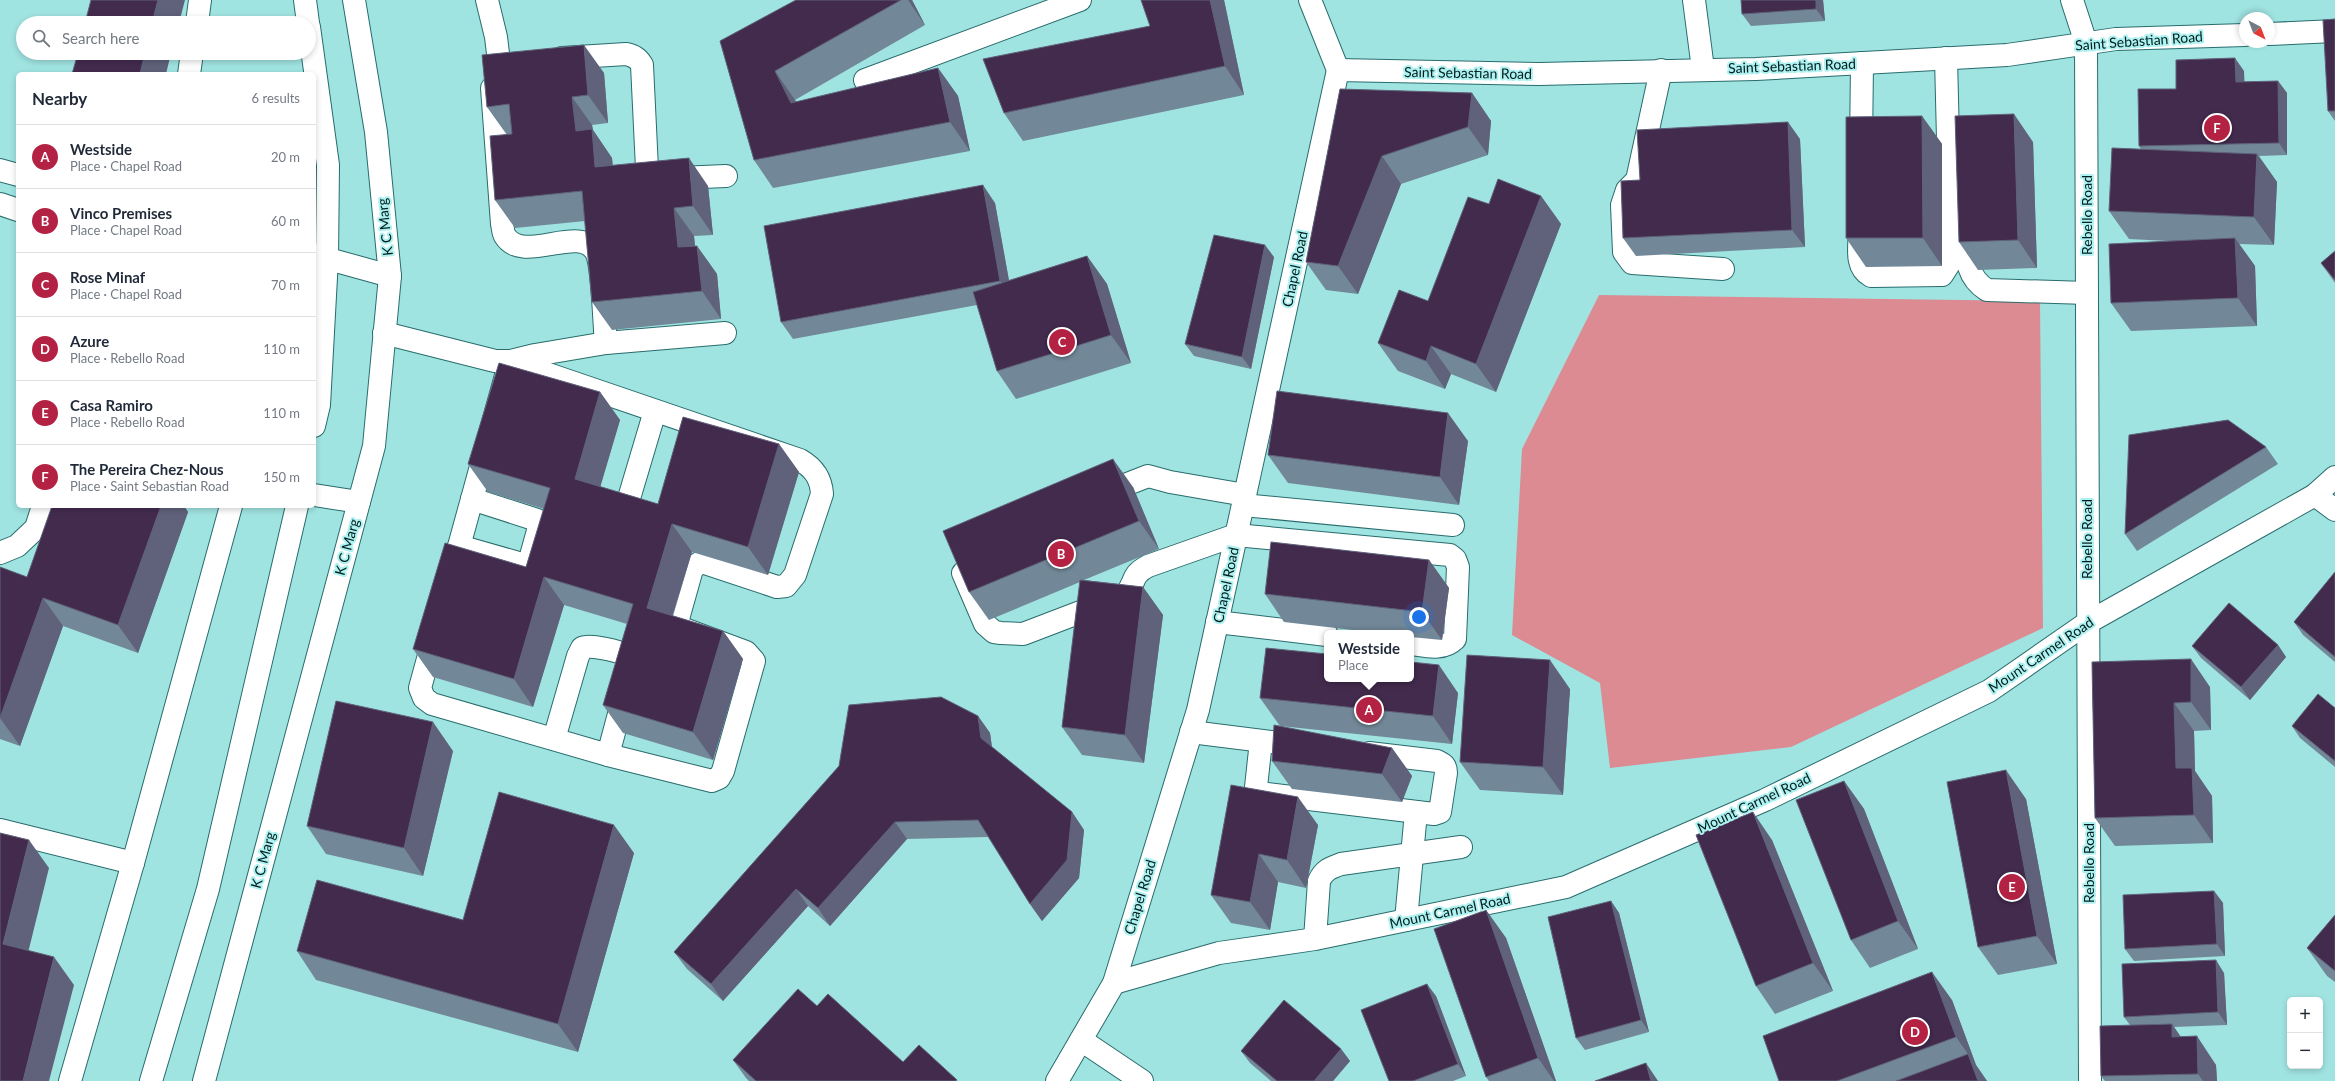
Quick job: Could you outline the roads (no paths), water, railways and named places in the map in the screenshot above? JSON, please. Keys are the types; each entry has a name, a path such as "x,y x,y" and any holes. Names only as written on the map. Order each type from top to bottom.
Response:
{"street":[{"path":"198,16 200,0"},
{"path":"305,0 307,16"},
{"name":"K C Marg","path":"204,1081 374,446 390,276 376,132 354,0"},
{"path":"487,0 496,37 499,62"},
{"path":"865,80 1080,0"},
{"path":"1310,0 1338,70"},
{"path":"1694,0 1703,68"},
{"name":"Rebello Road","path":"2072,0 2086,43 2087,624 2090,1081"},
{"path":"2275,34 2335,31"},
{"name":"Saint Sebastian Road","path":"1338,70 1539,74 1703,68 1756,69 2007,55 2116,39 2239,35"},
{"path":"544,59 633,55 642,65 647,169 650,175 654,179 660,180 726,176"},
{"path":"1860,211 1860,265 1864,272 1871,276 1942,275 1947,269 1951,261 1950,58"},
{"path":"1950,58 1970,275 1977,284 1987,290 2087,292"},
{"path":"189,72 191,60"},
{"path":"314,60 315,72"},
{"path":"521,61 499,62 492,68 491,75 502,224 505,236 516,245 531,246 576,241 588,244 596,252 599,266 606,343"},
{"path":"1861,164 1862,63"},
{"name":"Chapel Road","path":"1057,1081 1114,983 1198,710 1338,70"},
{"path":"1661,70 1637,180 1627,190 1622,204 1624,252 1632,263 1723,269"},
{"path":"316,78 328,165 321,257 319,405 316,418"},
{"path":"0,170 16,174"},
{"path":"0,204 16,209"},
{"path":"321,257 390,276"},
{"path":"384,333 495,361 510,362 704,427 808,465 822,484 822,494 795,575 786,586 777,587 706,564 695,564 692,569 676,626 746,652 754,661 719,778 712,781 608,755 432,704 424,698 420,688 510,362"},
{"path":"510,362 535,355 606,343 725,333"},
{"path":"655,411 627,505 632,510 661,520"},
{"path":"697,448 704,427"},
{"path":"1082,502 1148,476 1244,500 1453,525"},
{"name":"Mount Carmel Road","path":"1114,983 1219,953 1315,938 1566,887 1765,800 1989,691 2087,624 2315,495 2335,477"},
{"path":"316,495 359,502"},
{"path":"2315,495 2335,510"},
{"path":"459,546 522,564 529,560 535,542 539,527 536,520 472,498"},
{"path":"0,553 17,546 36,528 42,508"},
{"path":"70,1081 133,863 230,508"},
{"path":"152,1081 208,889 297,508"},
{"path":"959,551 959,563 985,624 994,632 1023,634 1125,595 1131,589 1133,579 1139,571 1148,566 1236,535 1450,554 1455,559 1458,567 1455,639 1449,644 1439,647 1414,644"},
{"path":"1218,622 1324,634"},
{"path":"554,739 578,656 582,648 591,646 624,654 631,664 631,669 608,755"},
{"path":"1191,732 1322,748"},
{"path":"1261,741 1256,787 1259,793 1437,814 1442,809 1446,773 1446,767 1442,764 1436,761 1352,751"},
{"path":"1406,920 1416,812"},
{"path":"0,830 133,863"},
{"path":"1315,938 1319,881 1322,873 1330,868 1341,864 1461,847"},
{"path":"1081,1040 1142,1081"}],"place":[{"name":"The Pereira Chez-Nous","path":"2217,128"},
{"name":"Rose Minaf","path":"1062,342"},
{"name":"Vinco Premises","path":"1061,554"},
{"name":"Westside","path":"1369,710"},
{"name":"Casa Ramiro","path":"2012,887"},
{"name":"Azure","path":"1915,1032"}]}
